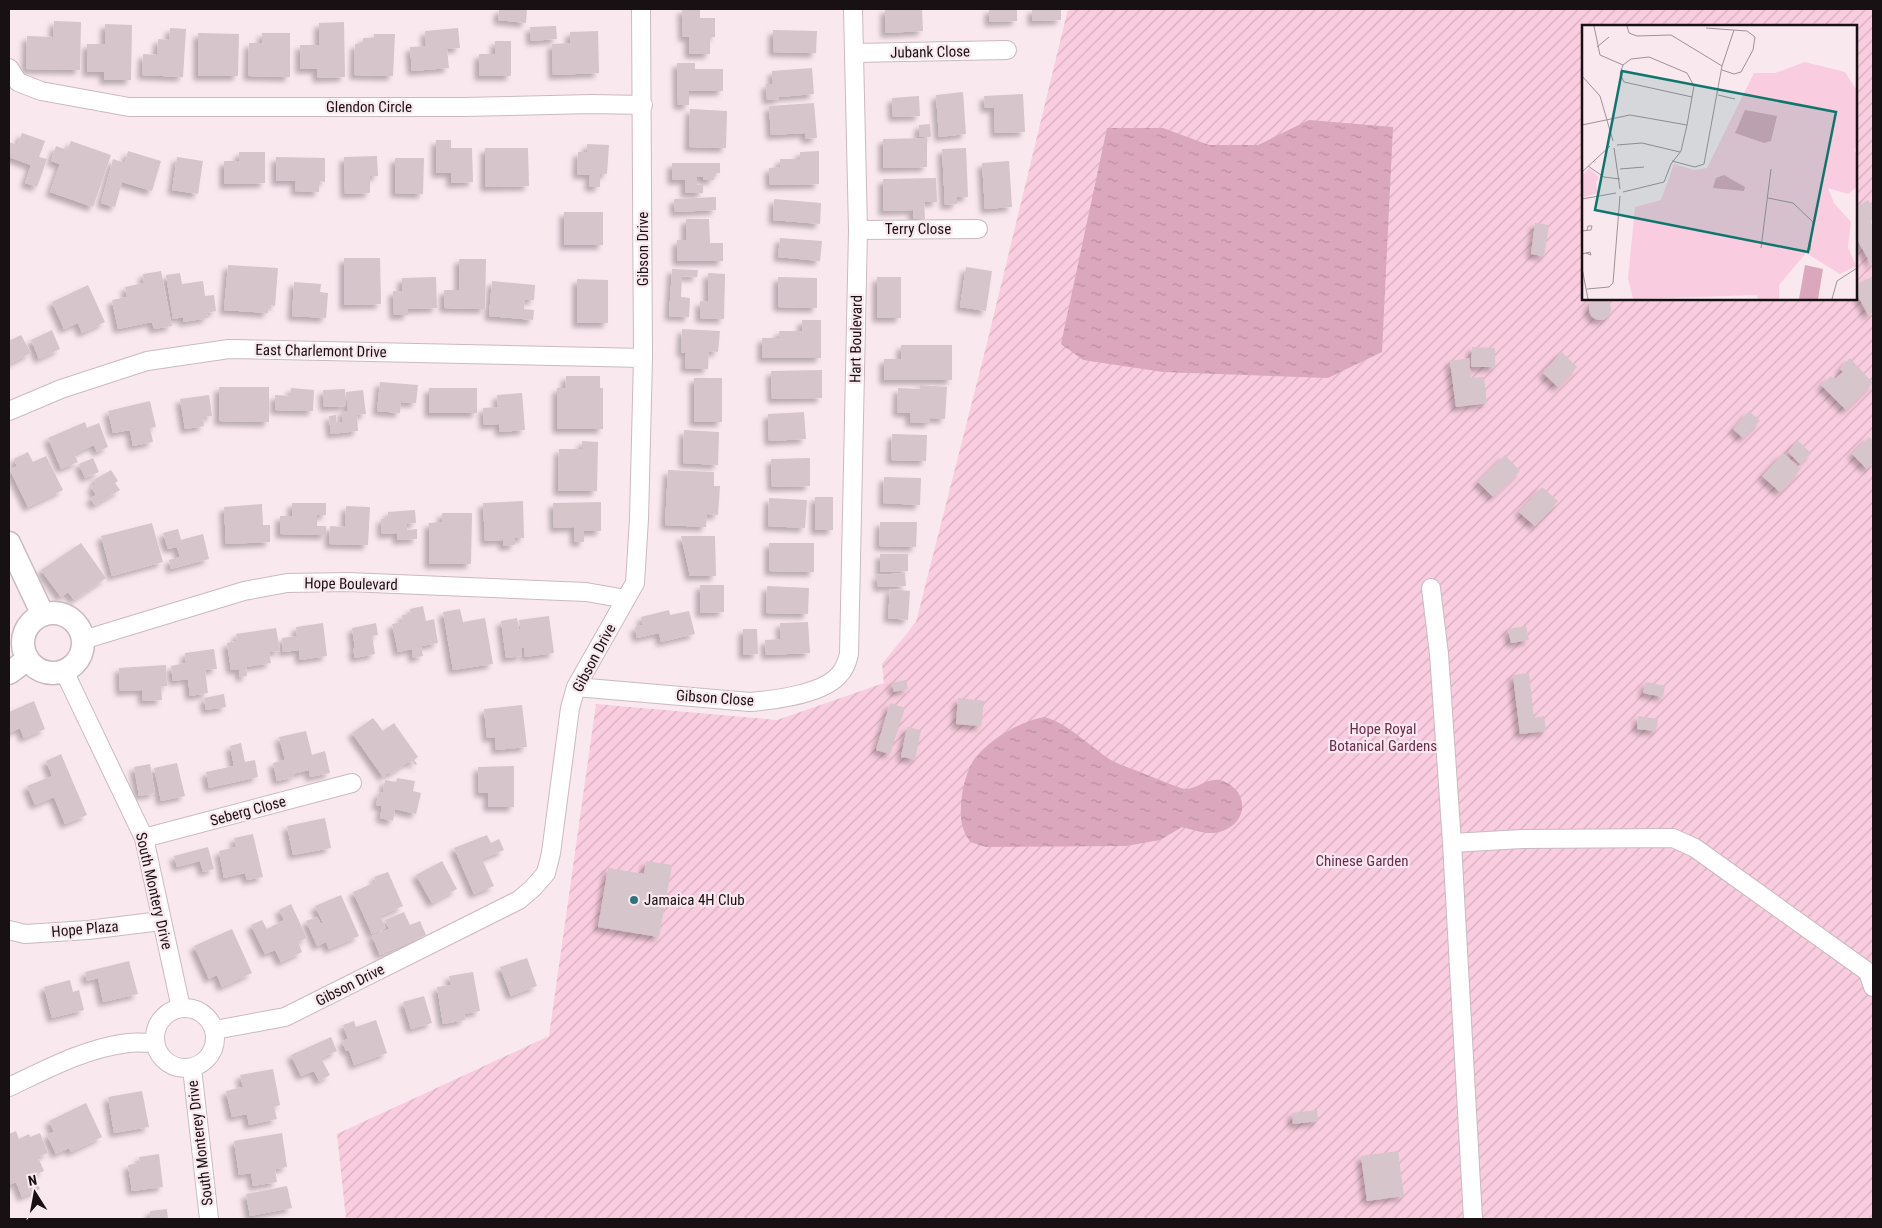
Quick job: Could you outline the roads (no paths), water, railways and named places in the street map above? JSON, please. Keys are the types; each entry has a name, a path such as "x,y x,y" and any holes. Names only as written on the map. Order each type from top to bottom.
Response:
{"street":[{"path":"642,9 643,105"},
{"name":"Hart Boulevard","path":"845,668 849,654 853,545 858,230 853,9"},
{"name":"Jubank Close","path":"854,53 1007,50"},
{"name":"Glendon Circle","path":"9,68 18,82 41,91 129,106 462,108 592,104 643,105"},
{"name":"Gibson Drive","path":"215,1030 285,1017 520,900 546,873 551,853 570,708 576,687 636,583 643,358 643,105"},
{"name":"Terry Close","path":"858,230 978,229"},
{"name":"East Charlemont Drive","path":"9,411 61,389 147,361 229,349 643,358"},
{"path":"9,543 43,615"},
{"name":"Hope Boulevard","path":"82,640 244,591 288,583 348,582 586,592 626,599"},
{"path":"1431,588 1439,654 1452,843 1473,1219"},
{"path":"60,614 69,618 80,631 82,650 79,658 64,671 56,673 40,670 28,660 24,651 24,634 28,626 43,615 60,614"},
{"path":"9,674 28,660"},
{"name":"Gibson Close","path":"576,687 750,702 778,699 827,684 838,677 845,668"},
{"name":"South Montery Drive","path":"64,671 144,838 181,1008"},
{"name":"Seberg Close","path":"144,838 352,783"},
{"path":"1452,843 1531,839 1674,838 1695,848 1868,972 1873,987"},
{"name":"Hope Plaza","path":"9,930 25,934 88,930 161,922"},
{"path":"181,1008 198,1010 206,1015 215,1030 214,1050 201,1064 192,1068 172,1066 158,1052 155,1043 158,1024 172,1011 181,1008"},
{"path":"9,1087 64,1060 99,1049 129,1042 155,1043"},
{"name":"South Monterey Drive","path":"192,1068 209,1219"}],"water":[{"path":"1309,120 1393,127 1382,352 1328,378 1163,372 1083,360 1061,344 1107,128 1163,128 1209,145 1258,145"},
{"path":"1044,717 1062,724 1114,761 1175,786 1187,789 1194,788 1211,780 1226,782 1239,795 1242,806 1241,815 1234,824 1219,832 1208,833 1182,827 1160,840 1126,846 986,847 970,842 963,826 961,808 965,781 971,764 989,744 1006,732"}],"place":[{"name":"Jamaica 4H Club","path":"634,900"}],"park label":[{"name":"Hope Royal Botanical Gardens","path":"1383,738"},
{"name":"Chinese Garden","path":"1362,861"}]}
